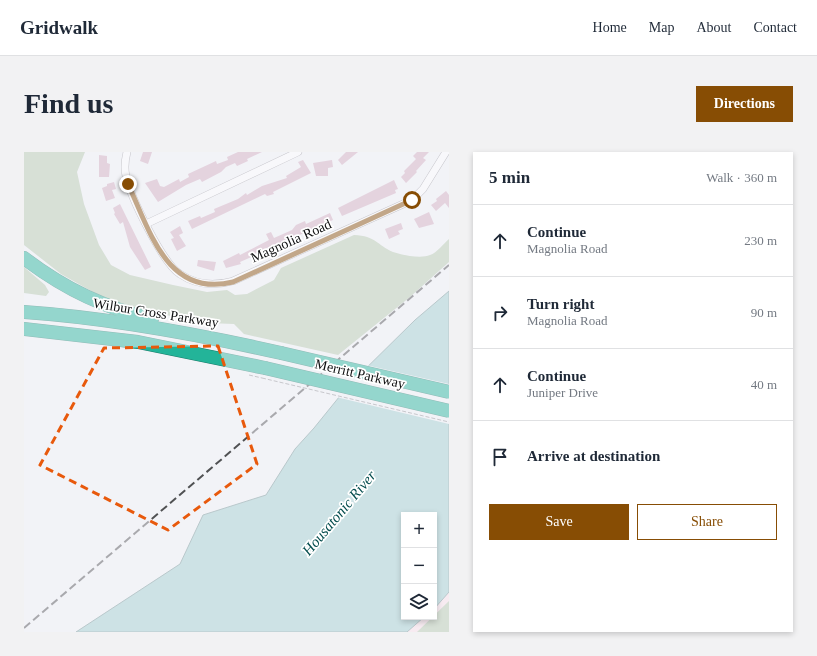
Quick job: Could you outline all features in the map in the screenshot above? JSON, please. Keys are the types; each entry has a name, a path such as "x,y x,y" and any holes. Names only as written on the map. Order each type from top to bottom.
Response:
{"highway":[{"path":"24,258 56,281 105,306 230,342"},
{"name":"Wilbur Cross Parkway","path":"24,312 119,322 230,342 281,353"},
{"path":"24,329 138,342 264,373"},
{"name":"Merritt Parkway","path":"281,353 449,392"},
{"name":"Merritt Parkway","path":"264,373 449,411"}],"street":[{"name":"Magnolia Road","path":"127,152 125,176 146,224 163,257 179,274 200,283 225,283 412,200 423,190 446,152"},
{"path":"146,224 298,152"}],"path":[{"path":"249,375 264,373 449,422"}],"highlighted area":[{"path":"218,346 257,464 168,530 40,465 104,348"}],"shaded area":[{"path":"449,592 449,632 407,632 421,620 437,620 437,606"}],"green space":[{"path":"24,152 85,152 77,172 84,204 99,245 111,265 130,275 207,292 227,290 235,295 247,294 274,280 281,268 354,235 372,239 393,252 417,257 433,254 449,239 449,262 410,297 338,355 244,334 234,324 208,323 129,308 93,292 61,274 24,245"},
{"path":"24,267 45,285 49,292 46,296 24,293"},
{"path":"449,601 449,632 417,632 429,620 437,620 437,613"}],"water":[{"name":"Housatonic River","path":"449,291 449,592 437,606 437,512 401,512 401,620 421,620 407,632 76,632 180,564 203,515 266,495 295,449 348,386 415,320"}],"pier":[{"path":"366,365 449,384 449,424 336,397"}],"building":[{"path":"143,152 152,152 148,164 140,161"},
{"path":"238,152 262,152 247,159 248,161 237,166 235,163 226,167 221,172 202,182 200,179 186,185 158,202 145,183 157,179 160,186 164,187 179,179 180,182 189,177 188,174 216,161 217,164 228,160 227,157"},
{"path":"346,152 358,152 342,165 338,160"},
{"path":"417,152 429,152 423,158 426,160 406,183 401,177 405,173 404,171 416,159 413,156"},
{"path":"99,155 107,156 107,163 110,164 109,177 99,177"},
{"path":"303,160 311,173 273,192 274,194 267,196 265,194 192,229 188,221 200,216 201,218 215,212 214,209 238,199 246,193 247,195 262,186 287,178 286,176 301,167 298,162"},
{"path":"332,160 333,167 328,168 328,176 316,176 313,163"},
{"path":"394,180 398,189 395,190 396,193 342,216 338,208"},
{"path":"114,182 116,189 112,190 115,198 106,201 102,188 107,186 107,184"},
{"path":"446,191 449,195 449,208 445,203 436,211 431,205"},
{"path":"120,204 151,267 145,270 130,247 123,222 120,224 114,214 113,208"},
{"path":"429,212 434,224 419,228 414,219"},
{"path":"330,213 333,220 277,245 264,249 265,251 240,262 241,264 226,268 223,261 239,253 240,255 269,240 266,234 271,232 274,238 292,230 296,225 305,221 306,224"},
{"path":"401,223 403,229 398,231 400,234 389,239 385,229"},
{"path":"180,226 183,233 179,235 186,246 177,251 171,239 174,238 170,232"},
{"path":"198,260 216,262 214,271 197,266"}],"railway":[{"path":"24,628 449,265"}],"route":[{"path":"128,184 146,224 168,264 186,278 208,284 233,282 412,200"}]}
